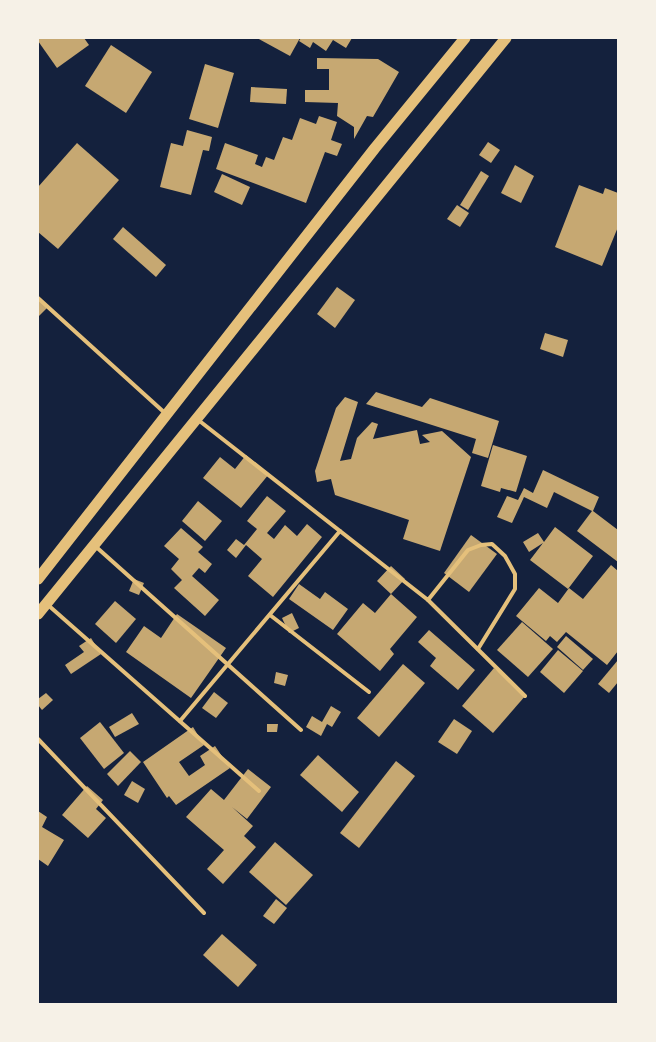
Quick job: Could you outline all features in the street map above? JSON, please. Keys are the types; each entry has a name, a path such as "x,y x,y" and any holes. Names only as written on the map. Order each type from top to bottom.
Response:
{"highway":[{"path":"38,579 375,148 465,38"},
{"path":"38,614 506,38"}],"street":[{"path":"38,298 166,414"},
{"path":"196,419 428,600 526,696"},
{"path":"180,721 340,531"},
{"path":"428,600 468,550 481,545 492,544 505,556 516,574 515,589 478,649"},
{"path":"94,545 301,730"},
{"path":"46,604 259,791"},
{"path":"270,615 369,692"},
{"path":"38,739 204,913"}],"building":[{"path":"38,38 84,38 89,45 57,68 38,41"},
{"path":"257,38 300,38 290,56"},
{"path":"301,38 352,38 346,48 333,40 326,51 313,42 310,48 299,41"},
{"path":"111,45 152,72 126,113 85,86"},
{"path":"317,58 378,59 399,72 373,117 367,116 354,139 354,127 337,116 338,103 305,102 305,90 329,90 329,69 317,69"},
{"path":"205,64 234,73 218,128 189,119"},
{"path":"251,87 287,89 286,104 250,102"},
{"path":"319,116 337,122 331,140 342,144 337,156 325,152 306,203 216,169 225,143 258,155 255,164 262,167 266,157 274,160 283,137 292,140 300,118 316,124"},
{"path":"187,130 212,137 209,151 203,150 191,195 160,187 171,143 183,146"},
{"path":"488,142 500,150 491,163 479,155"},
{"path":"77,143 119,180 58,249 38,232 38,187"},
{"path":"515,165 534,176 521,203 501,193"},
{"path":"481,171 489,176 468,210 460,205"},
{"path":"222,174 250,187 242,205 214,192"},
{"path":"579,185 603,194 605,188 618,193 618,227 602,266 555,247"},
{"path":"457,205 469,213 460,227 447,219"},
{"path":"123,227 166,265 156,277 113,239"},
{"path":"337,287 355,300 335,328 317,314"},
{"path":"38,297 48,307 38,317"},
{"path":"545,333 568,340 563,357 540,349"},
{"path":"376,392 422,407 430,398 499,421 488,458 472,453 476,439 366,404"},
{"path":"345,397 358,402 340,461 351,459 357,438 372,422 378,424 373,439 417,430 420,444 430,442 422,435 442,431 471,457 440,551 403,539 409,520 335,495 331,479 317,482 315,471 336,408"},
{"path":"493,445 527,456 516,492 501,488 500,492 481,486"},
{"path":"246,455 269,474 241,508 203,478 220,457 235,469"},
{"path":"543,470 599,497 593,511 618,530 618,562 577,531 592,511 554,492 547,508 524,497 512,523 497,517 507,496 518,500 524,488 533,493"},
{"path":"267,496 286,511 267,533 274,539 285,525 297,536 307,524 322,537 273,597 248,576 262,559 246,545 236,558 227,550 236,539 244,545 257,529 247,521"},
{"path":"198,501 222,521 205,541 182,521"},
{"path":"555,527 593,556 568,589 530,560 543,543 529,552 523,542 538,533 544,542"},
{"path":"181,528 203,547 198,552 212,564 205,573 199,568 192,576 219,600 205,616 174,588 182,580 171,569 179,559 164,546"},
{"path":"471,535 497,554 469,592 444,573"},
{"path":"611,565 618,571 618,651 607,665 566,632 557,642 550,636 546,641 516,616 539,588 558,603 569,588 583,599"},
{"path":"391,566 405,579 391,594 377,581"},
{"path":"134,579 144,583 139,595 129,591"},
{"path":"299,584 320,599 325,592 348,609 333,630 289,599"},
{"path":"391,594 417,617 390,649 394,654 380,671 337,634 363,603 375,613"},
{"path":"115,601 136,619 116,643 95,624"},
{"path":"292,613 299,628 289,633 282,618"},
{"path":"177,614 226,648 191,698 126,652 144,626 161,638"},
{"path":"522,622 553,649 528,677 497,650"},
{"path":"429,630 475,670 458,690 430,666 436,658 418,642"},
{"path":"566,636 593,659 583,670 557,647"},
{"path":"91,638 101,654 71,674 65,665 84,652 79,646"},
{"path":"558,650 583,671 564,693 540,672"},
{"path":"618,660 618,682 609,693 598,684"},
{"path":"403,664 425,683 379,737 357,718"},
{"path":"494,668 526,695 493,733 462,706"},
{"path":"276,672 288,675 285,686 274,683"},
{"path":"214,692 228,703 216,718 202,708"},
{"path":"46,693 53,700 42,710 38,705 38,699"},
{"path":"331,706 341,712 332,727 327,724 321,736 306,727 312,716 322,722"},
{"path":"132,713 139,724 115,737 109,727"},
{"path":"454,719 472,731 457,754 438,742"},
{"path":"100,722 124,753 104,769 80,738"},
{"path":"267,724 278,724 277,732 267,732"},
{"path":"193,727 204,745 179,762 189,776 205,765 200,756 215,746 230,768 176,805 169,796 167,798 143,762"},
{"path":"130,751 141,762 118,786 107,774"},
{"path":"318,755 359,792 342,812 300,775"},
{"path":"396,761 415,776 359,848 340,833"},
{"path":"248,769 271,787 247,819 232,807 253,826 244,836 256,847 223,884 207,869 224,850 186,817 211,789 224,800"},
{"path":"132,781 145,789 138,803 124,795"},
{"path":"87,786 103,800 96,809 106,818 88,838 62,815"},
{"path":"38,811 47,817 42,827 64,840 48,866 38,859"},
{"path":"275,842 313,875 286,905 249,872"},
{"path":"276,899 287,908 274,924 263,916"},
{"path":"222,934 257,965 238,987 203,955"}]}
